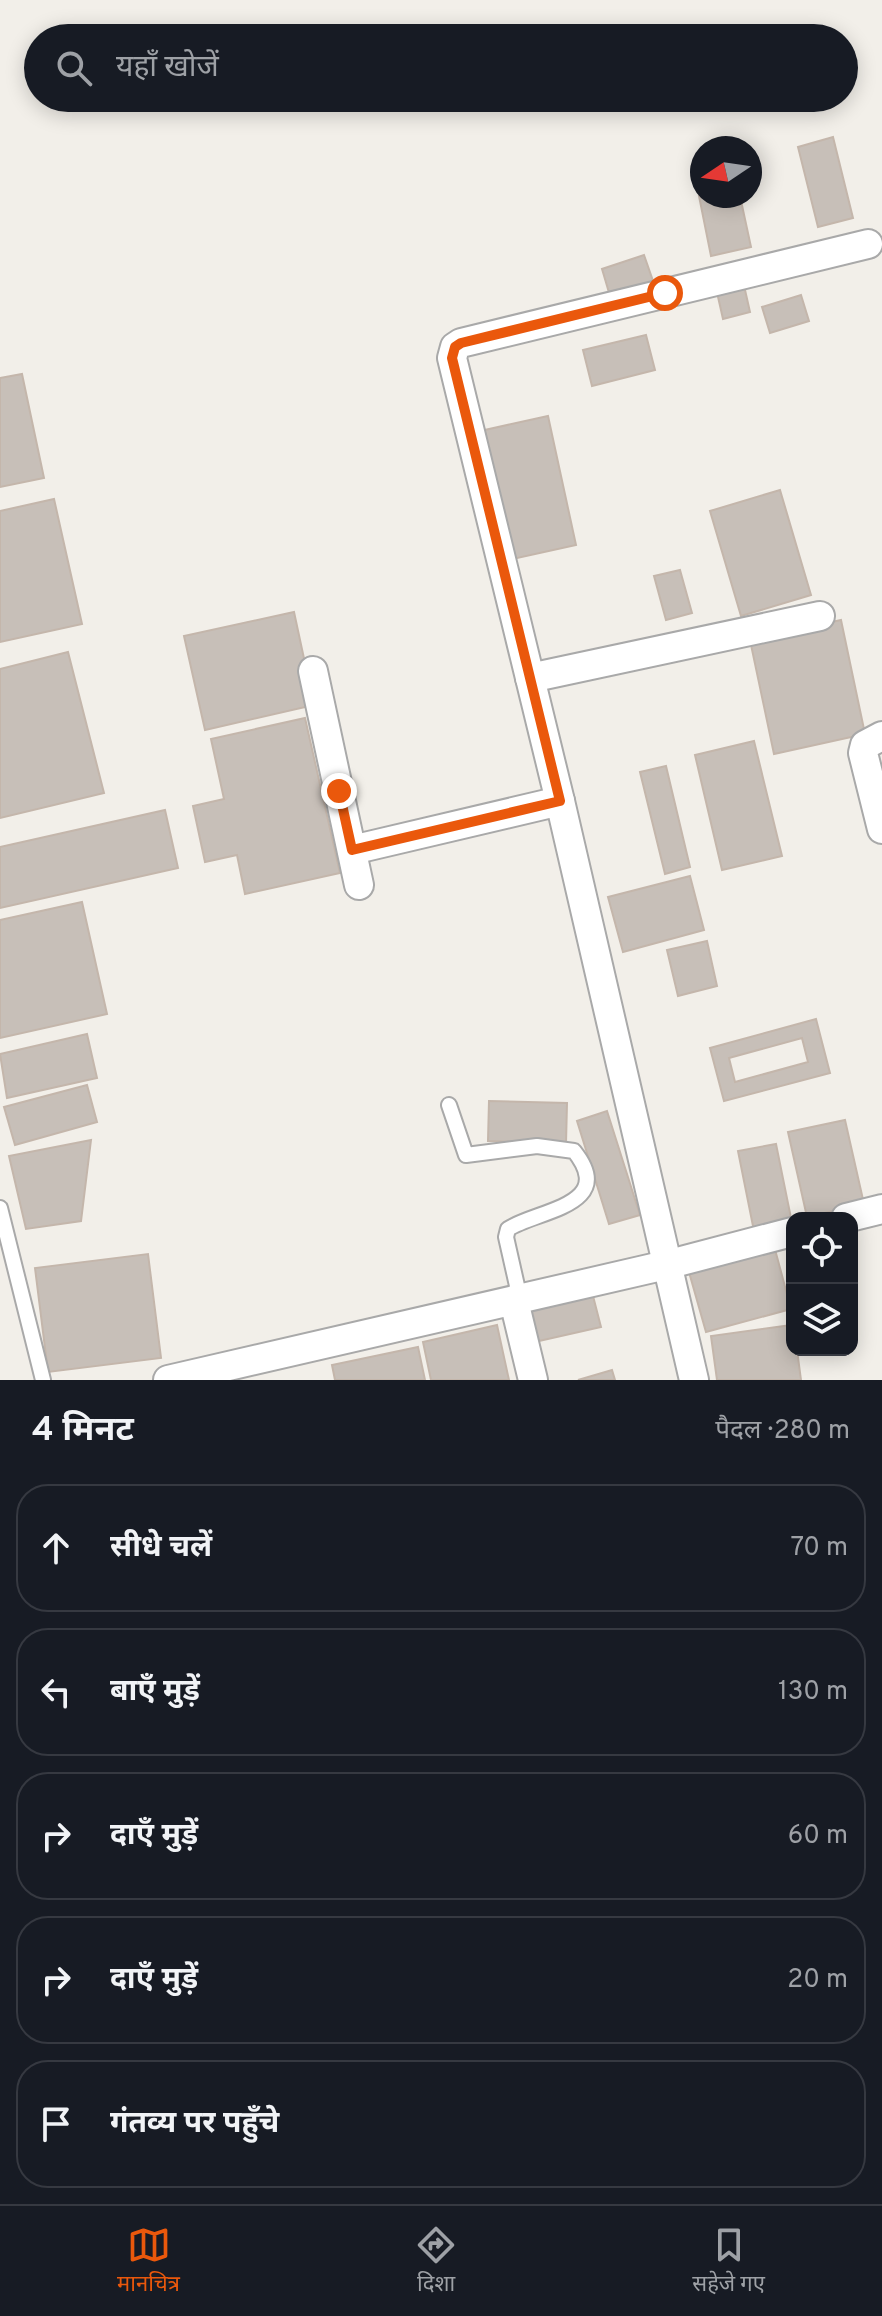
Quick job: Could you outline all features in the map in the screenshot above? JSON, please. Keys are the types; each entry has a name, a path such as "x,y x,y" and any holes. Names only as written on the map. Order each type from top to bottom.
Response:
{"street":[{"path":"694,1380 560,801 452,358 455,347 868,244"},
{"path":"530,678 820,616"},
{"path":"313,671 359,885"},
{"path":"882,736 865,745 863,753 882,829"},
{"path":"352,850 560,801"},
{"path":"858,1215 882,1209"},
{"path":"168,1380 238,1373 786,1234"},
{"path":"517,1300 533,1380"}],"lane":[{"path":"449,1105 461,1148 466,1155 550,1147 574,1151 583,1163 586,1180 581,1195 571,1204 508,1229 506,1237 517,1300"},
{"path":"0,1208 43,1380"}],"building":[{"path":"833,137 853,218 818,227 798,147"},
{"path":"701,208 743,208 751,247 711,256"},
{"path":"644,255 653,281 610,296 602,269"},
{"path":"743,281 750,312 723,319 716,288"},
{"path":"801,295 809,321 770,333 762,307"},
{"path":"646,335 655,370 592,386 583,350"},
{"path":"22,374 44,478 0,487 0,378"},
{"path":"548,416 576,545 508,560 480,431"},
{"path":"780,490 811,595 741,616 710,511"},
{"path":"54,499 82,624 0,642 0,511"},
{"path":"680,570 692,613 666,620 654,576"},
{"path":"294,612 314,705 205,730 184,636"},
{"path":"841,620 865,734 774,754 750,640"},
{"path":"68,652 104,793 0,818 0,669"},
{"path":"305,718 340,873 245,894 237,855 205,862 193,806 224,799 211,739"},
{"path":"754,741 782,856 722,870 695,755"},
{"path":"666,766 690,867 665,874 640,772"},
{"path":"165,810 178,868 0,908 0,847"},
{"path":"690,876 704,930 623,952 608,897"},
{"path":"82,902 107,1014 0,1038 0,920"},
{"path":"707,941 717,986 678,996 667,950"},
{"path":"816,1019 830,1073 724,1101 710,1048","holes":["802,1038 808,1062 735,1082 729,1058"]},
{"path":"87,1034 97,1078 7,1098 0,1054"},
{"path":"87,1085 97,1122 15,1145 4,1107"},
{"path":"489,1101 567,1103 566,1144 488,1141"},
{"path":"607,1111 640,1215 609,1224 577,1121"},
{"path":"845,1120 864,1204 829,1212 806,1212 788,1132"},
{"path":"91,1140 81,1221 26,1229 9,1156"},
{"path":"776,1144 790,1212 786,1212 786,1224 754,1231 738,1151"},
{"path":"773,1242 786,1290 786,1310 706,1332 687,1265"},
{"path":"148,1254 161,1358 48,1372 35,1268"},
{"path":"593,1296 601,1327 530,1343 523,1313"},
{"path":"497,1325 509,1380 431,1380 423,1342"},
{"path":"786,1326 786,1356 798,1356 801,1380 717,1380 711,1336"},
{"path":"418,1347 425,1380 335,1380 332,1365"},
{"path":"612,1370 615,1380 578,1380"}],"route":[{"path":"339,791 352,850 560,801 452,358 455,347 461,343 665,293"}]}
